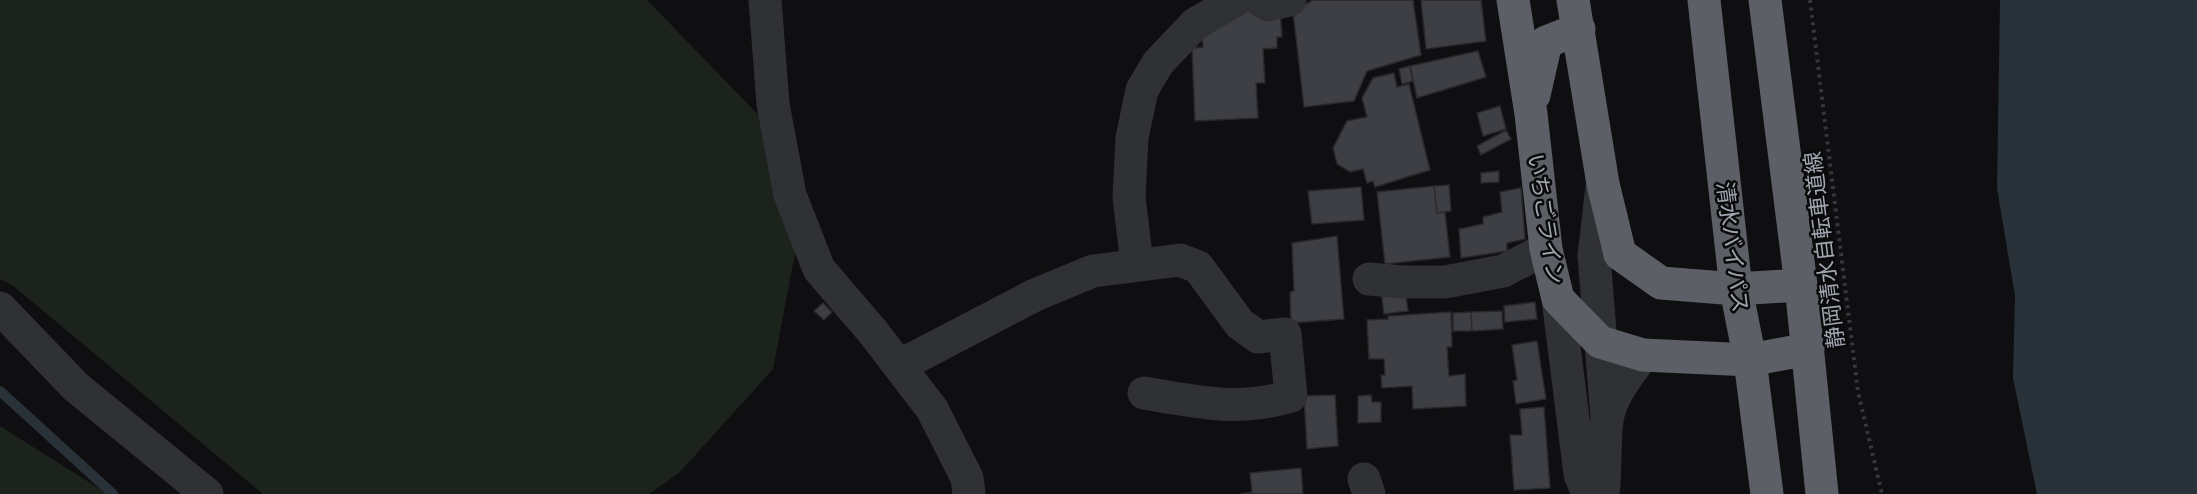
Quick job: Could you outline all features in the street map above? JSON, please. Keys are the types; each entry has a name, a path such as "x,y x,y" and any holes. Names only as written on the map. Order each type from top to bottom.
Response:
{"highway":[{"name":"いちごライン","path":"1513,0 1531,114 1546,249 1558,298 1600,342 1643,355 1750,360 1808,349"},
{"name":"清水バイパス","path":"1704,0 1736,289 1750,360 1767,494"},
{"path":"1765,0 1801,285 1822,494"},
{"path":"1531,114 1546,42 1576,15"},
{"path":"1576,15 1603,184 1620,254 1661,283 1736,289 1801,285"}],"street":[{"path":"765,0 773,104 790,195 819,269 873,332 932,409 967,478 969,494"},
{"path":"1137,264 1129,196 1132,138 1142,90 1158,63 1195,24 1236,0"},
{"path":"1260,0 1268,5 1290,0"},
{"path":"1603,184 1594,256 1607,418 1606,473 1603,494"},
{"path":"1369,279 1444,282 1503,271 1546,249"},
{"path":"899,366 1035,295 1093,271 1180,260 1198,267 1240,324 1258,337 1285,334 1291,396 1271,402 1220,405 1144,393"},
{"path":"1558,298 1580,474 1588,494"},
{"path":"0,308 76,387 207,494"},
{"path":"1607,418 1621,384 1643,355"}],"path":[{"name":"静岡清水自転車道線","path":"1810,0 1858,392 1882,494"}],"shaded area":[{"path":"0,0 647,0 769,126 798,238 773,369 679,473 649,494 263,494 12,285 0,279"},
{"path":"2000,0 2197,0 2197,494 2037,494 2013,378 2015,296 1997,188"},
{"path":"0,426 108,494 0,494"}],"building":[{"path":"1313,0 1413,0 1421,55 1367,71 1354,101 1304,107 1293,12"},
{"path":"1421,0 1481,0 1486,41 1426,49"},
{"path":"1240,7 1280,9 1282,37 1277,37 1277,48 1263,49 1265,83 1256,83 1258,118 1195,121 1192,48 1203,47 1202,36"},
{"path":"1478,51 1486,77 1417,98 1410,66"},
{"path":"1410,66 1413,81 1402,84 1399,69"},
{"path":"1394,73 1397,87 1409,84 1430,170 1375,187 1373,181 1367,183 1363,169 1350,172 1337,164 1333,148 1347,121 1367,117 1362,98 1373,78"},
{"path":"1500,106 1506,129 1483,136 1477,113"},
{"path":"1506,130 1511,139 1481,155 1477,146"},
{"path":"1499,171 1499,182 1481,183 1481,173"},
{"path":"1449,185 1451,211 1437,213 1434,186"},
{"path":"1434,186 1437,213 1445,212 1450,257 1385,264 1377,192"},
{"path":"1361,187 1364,220 1312,224 1308,191"},
{"path":"1521,188 1525,239 1507,243 1507,251 1461,258 1459,229 1483,224 1483,217 1502,212 1500,192"},
{"path":"1337,236 1344,319 1291,323 1290,292 1294,291 1292,243"},
{"path":"1405,289 1408,311 1384,314 1381,291"},
{"path":"1535,302 1537,319 1505,322 1504,306"},
{"path":"823,303 832,312 824,320 814,311"},
{"path":"1502,311 1503,329 1472,331 1471,312"},
{"path":"1451,312 1452,347 1447,347 1449,376 1465,374 1466,406 1413,409 1412,386 1382,388 1381,375 1385,375 1384,359 1369,359 1367,320 1388,319 1388,316"},
{"path":"1471,312 1472,331 1453,331 1453,313"},
{"path":"1537,341 1546,399 1516,404 1513,381 1517,380 1512,345"},
{"path":"1335,395 1338,446 1307,449 1304,396"},
{"path":"1371,395 1372,402 1381,402 1381,422 1358,423 1358,396"},
{"path":"1544,407 1550,488 1514,490 1510,435 1522,435 1520,409"},
{"path":"1301,468 1303,494 1240,494 1252,492 1250,473"}],"waterway":[{"path":"0,391 113,494"}]}
